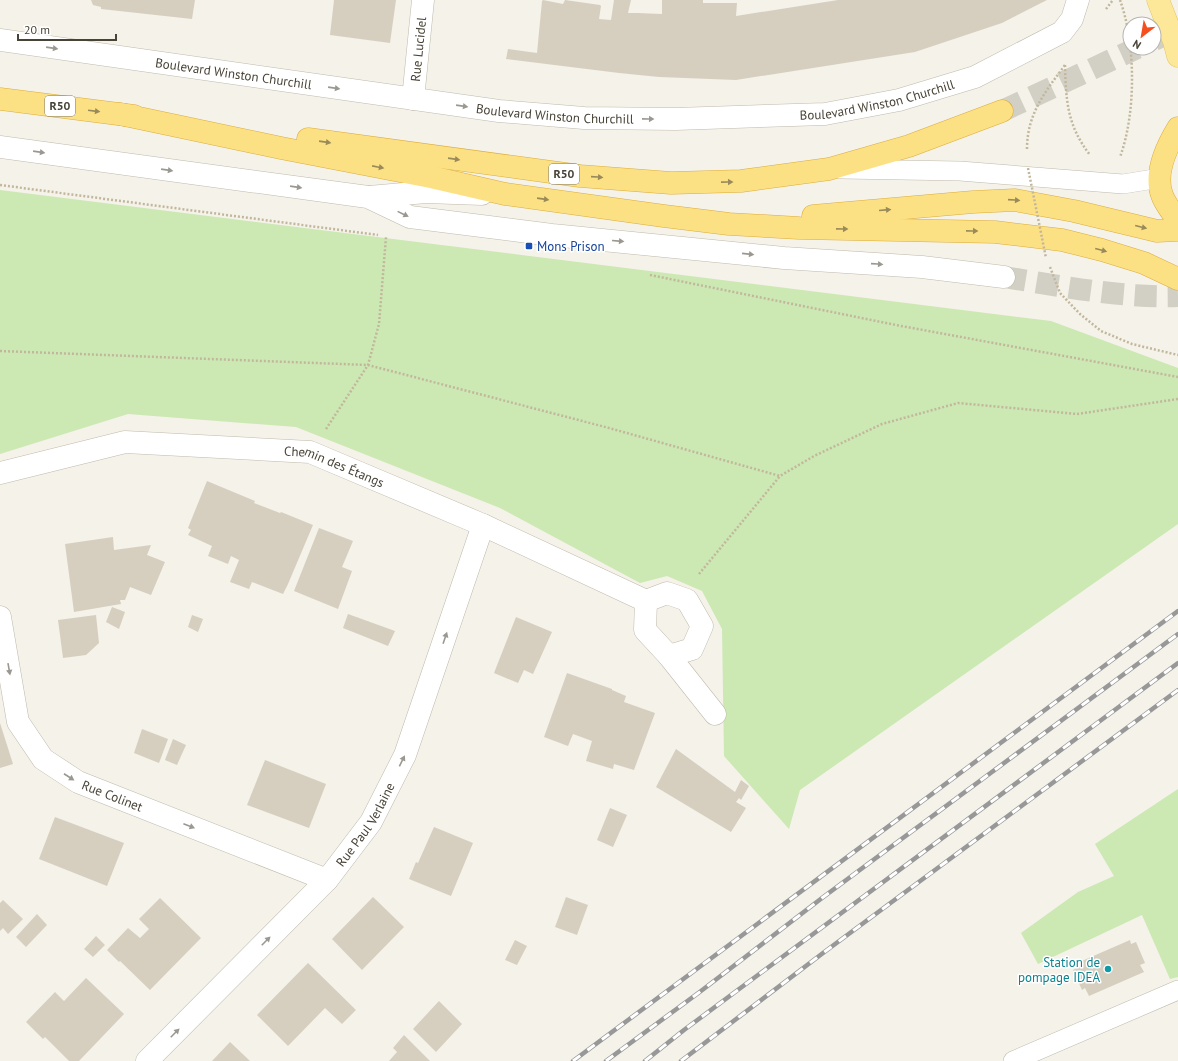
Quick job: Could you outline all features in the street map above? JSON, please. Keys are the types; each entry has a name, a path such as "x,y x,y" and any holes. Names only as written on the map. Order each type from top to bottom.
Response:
{"highway":[{"name":"R50","path":"0,98 595,177 671,183 741,181 829,169 910,146 1002,111"},
{"path":"120,114 281,148 431,177 505,194 664,216 729,224 799,228 995,232 1062,240 1144,263 1178,279"},
{"path":"1178,128 1163,156 1160,178 1162,194 1178,221"},
{"path":"664,216 821,216 973,202 1015,200 1074,211 1157,231 1178,230"}],"main road":[{"path":"1158,0 1174,41 1178,56"}],"street":[{"name":"Rue Lucidel","path":"412,99 423,0"},
{"name":"Boulevard Winston Churchill","path":"0,40 499,111 584,118 676,119 825,114 899,100 975,77 1062,32 1072,19 1078,0"},
{"path":"0,147 368,197 426,192 505,194"},
{"path":"368,197 410,217 560,236 784,258 922,267 1004,277"},
{"name":"Chemin des Étangs","path":"0,473 125,442 310,452 483,525 646,601"},
{"name":"Rue Paul Verlaine","path":"147,1061 327,880 371,822 405,755 483,525"},
{"path":"669,656 692,649 702,626 686,600 667,593 646,601 645,630 669,656 715,714"},
{"name":"Rue Colinet","path":"0,617 18,722 43,760 78,782 327,880"}],"lane":[{"path":"829,169 960,171 1123,184 1160,178"},
{"path":"1013,1061 1178,990"}],"path":[{"path":"1118,162 1123,149 1130,115 1132,75 1129,37 1120,0"},
{"path":"1027,155 1027,134 1036,106 1065,65 1066,94 1069,117 1083,145 1095,160"},
{"path":"1028,161 1028,168 1046,258 1060,293 1080,314 1101,331 1132,344 1178,355"},
{"path":"0,184 394,237"},
{"path":"310,452 368,365 379,324 386,236"},
{"path":"645,274 896,325 1178,377"},
{"path":"0,350 368,365 610,428 780,476"},
{"path":"679,597 780,476 814,456 882,424 958,403 1077,414 1178,399"}],"green space":[{"path":"0,190 1051,321 1178,368 1178,524 800,790 789,829 724,756 722,629 702,591 667,576 640,583 500,508 296,427 128,414 0,454"},
{"path":"1178,789 1178,977 1170,979 1142,915 1038,964 1021,933 1078,892 1114,876 1095,844"}],"building":[{"path":"91,0 195,0 192,19 101,9 101,7 93,5"},
{"path":"334,0 396,0 390,43 330,35"},
{"path":"543,0 563,4 565,0 600,5 599,19 611,20 614,0 631,0 628,13 662,14 662,0 703,0 703,3 737,3 736,16 838,0 1047,0 1002,23 915,52 736,80 659,77 506,59 508,49 537,53"},
{"path":"207,481 255,501 254,503 313,525 283,594 252,582 249,589 230,582 239,560 231,556 228,564 208,556 212,546 188,535 191,530 188,528"},
{"path":"319,528 353,541 342,567 352,571 338,609 294,591"},
{"path":"113,537 114,550 151,545 147,555 165,562 151,595 130,587 125,600 120,600 121,604 74,612 65,544"},
{"path":"112,607 125,612 119,629 106,622"},
{"path":"348,614 395,631 388,646 343,628"},
{"path":"96,615 99,643 86,655 63,658 58,620"},
{"path":"192,615 203,619 198,632 188,627"},
{"path":"516,617 552,632 533,674 524,670 518,683 494,673"},
{"path":"567,673 612,689 626,696 624,702 655,713 634,770 614,764 613,769 586,761 592,741 573,734 568,746 544,737"},
{"path":"0,723 13,764 0,768"},
{"path":"142,729 168,739 159,763 134,753"},
{"path":"173,739 186,745 177,765 165,760"},
{"path":"676,749 735,792 741,780 749,786 741,800 739,798 736,802 746,808 731,832 656,787"},
{"path":"265,760 326,784 309,828 247,805"},
{"path":"610,808 627,815 613,847 597,840"},
{"path":"55,817 124,843 107,886 39,859"},
{"path":"434,827 473,843 451,896 409,879"},
{"path":"373,897 404,927 362,970 332,939"},
{"path":"566,897 588,905 577,935 555,927"},
{"path":"160,898 201,938 150,990 107,950 128,928 140,938 149,929 139,919"},
{"path":"3,900 23,919 8,934 3,928 0,931 0,903"},
{"path":"37,914 47,925 26,947 16,937"},
{"path":"96,936 105,945 93,957 84,949"},
{"path":"515,940 527,946 517,965 505,960"},
{"name":"Station de pompage IDEA","path":"1130,940 1131,944 1136,942 1145,963 1140,965 1144,972 1089,996 1085,988 1082,990 1073,970 1077,968 1075,964"},
{"path":"308,963 356,1010 342,1024 325,1008 288,1046 257,1015"},
{"path":"86,978 124,1014 79,1061 69,1061 45,1037 43,1039 26,1022 55,992 64,1001"},
{"path":"439,1001 462,1024 436,1052 413,1029"},
{"path":"404,1035 430,1061 389,1061 397,1052 393,1048"},
{"path":"230,1042 250,1061 212,1061"}],"tunnel":[{"path":"1162,36 1178,29"},
{"path":"1002,111 1122,55"},
{"path":"1004,277 1112,293 1178,296"}],"railway":[{"path":"573,1061 1178,611"},
{"path":"606,1061 701,991 822,898 1178,634"},
{"path":"645,1061 684,1030 1178,663"},
{"path":"681,1061 823,953 1178,690"}],"place":[{"name":"Mons Prison","path":"529,246"},
{"name":"Station de pompage IDEA","path":"1108,969"}]}
